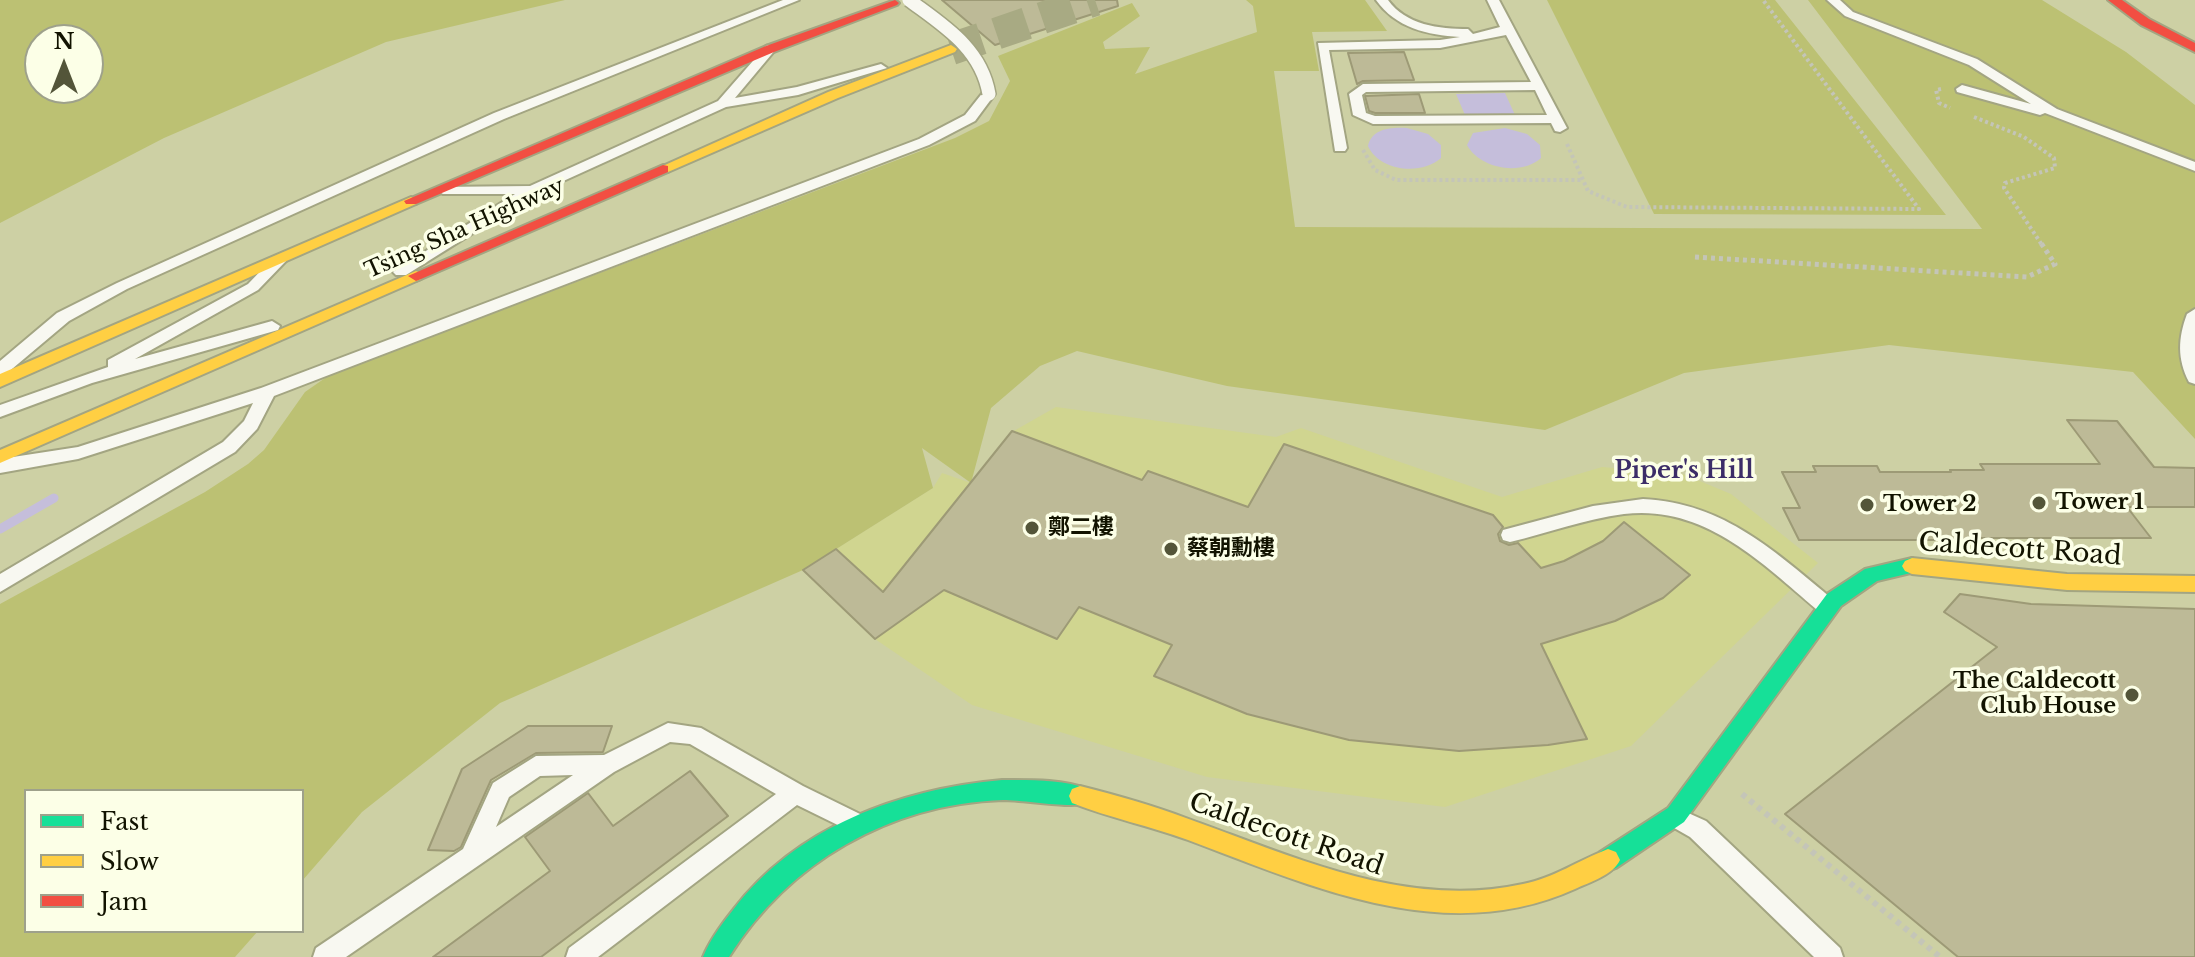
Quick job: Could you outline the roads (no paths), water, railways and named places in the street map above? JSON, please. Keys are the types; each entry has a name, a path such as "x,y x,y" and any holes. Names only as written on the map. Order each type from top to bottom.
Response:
{"main road":[{"path":"2114,0 2145,22 2195,48"},
{"name":"Tsing Sha Highway","path":"0,381 286,254 770,49 901,1"},
{"path":"2145,22 2158,38 2195,63"},
{"name":"Tsing Sha Highway","path":"0,457 833,95 951,49"},
{"name":"Caldecott Road","path":"715,957 750,902 778,876 817,848 859,825 899,809 980,791 1063,793 1130,809 1346,887 1393,898 1441,903 1488,902 1546,888 1573,878 1674,817 1828,607 1843,590 1864,577 1889,569 1918,566 2090,584 2195,584"}],"lane":[{"path":"0,370 63,317 122,286 499,116 793,0"},
{"path":"1382,0 1385,7 1409,22 1445,32 1508,31"},
{"path":"1493,0 1508,31 1514,36 1539,86 1558,124 1445,104 1363,88 1355,94 1360,115 1373,120 1445,104 1539,86"},
{"path":"1833,0 1849,14 1973,62 2033,102 2077,121"},
{"path":"0,466 78,453 267,392 924,142 970,118 989,94 988,77 969,47 901,1"},
{"path":"1340,148 1322,46 1440,44 1508,31"},
{"path":"723,104 770,49"},
{"path":"0,411 86,379 285,322 335,313 532,190 723,104 798,91 951,49"},
{"path":"1962,89 2077,121 2143,144 2195,167"},
{"path":"438,190 532,190"},
{"path":"0,424 253,287 286,254"},
{"path":"2195,314 2187,332 2187,361 2195,378"},
{"path":"0,584 229,447 251,425 267,392"},
{"path":"1510,535 1623,508 1668,507 1716,522 1737,535 1828,607"},
{"path":"325,957 606,765 668,732 693,735 859,825"},
{"path":"472,855 501,790 536,766 606,765"},
{"path":"578,957 795,793"},
{"path":"1674,817 1698,829 1831,957"}],"waterway":[{"path":"0,529 54,498"}],"tunnel":[{"path":"951,49 1095,0"}],"place":[{"name":"Tower 1","path":"2039,503"},
{"name":"Tower 2","path":"1867,505"},
{"name":"鄭二樓","path":"1032,528"},
{"name":"蔡朝勳樓","path":"1171,549"},
{"name":"The Caldecott Club House","path":"2132,695"}],"district":[{"name":"Piper's Hill","path":"1684,471"}]}
